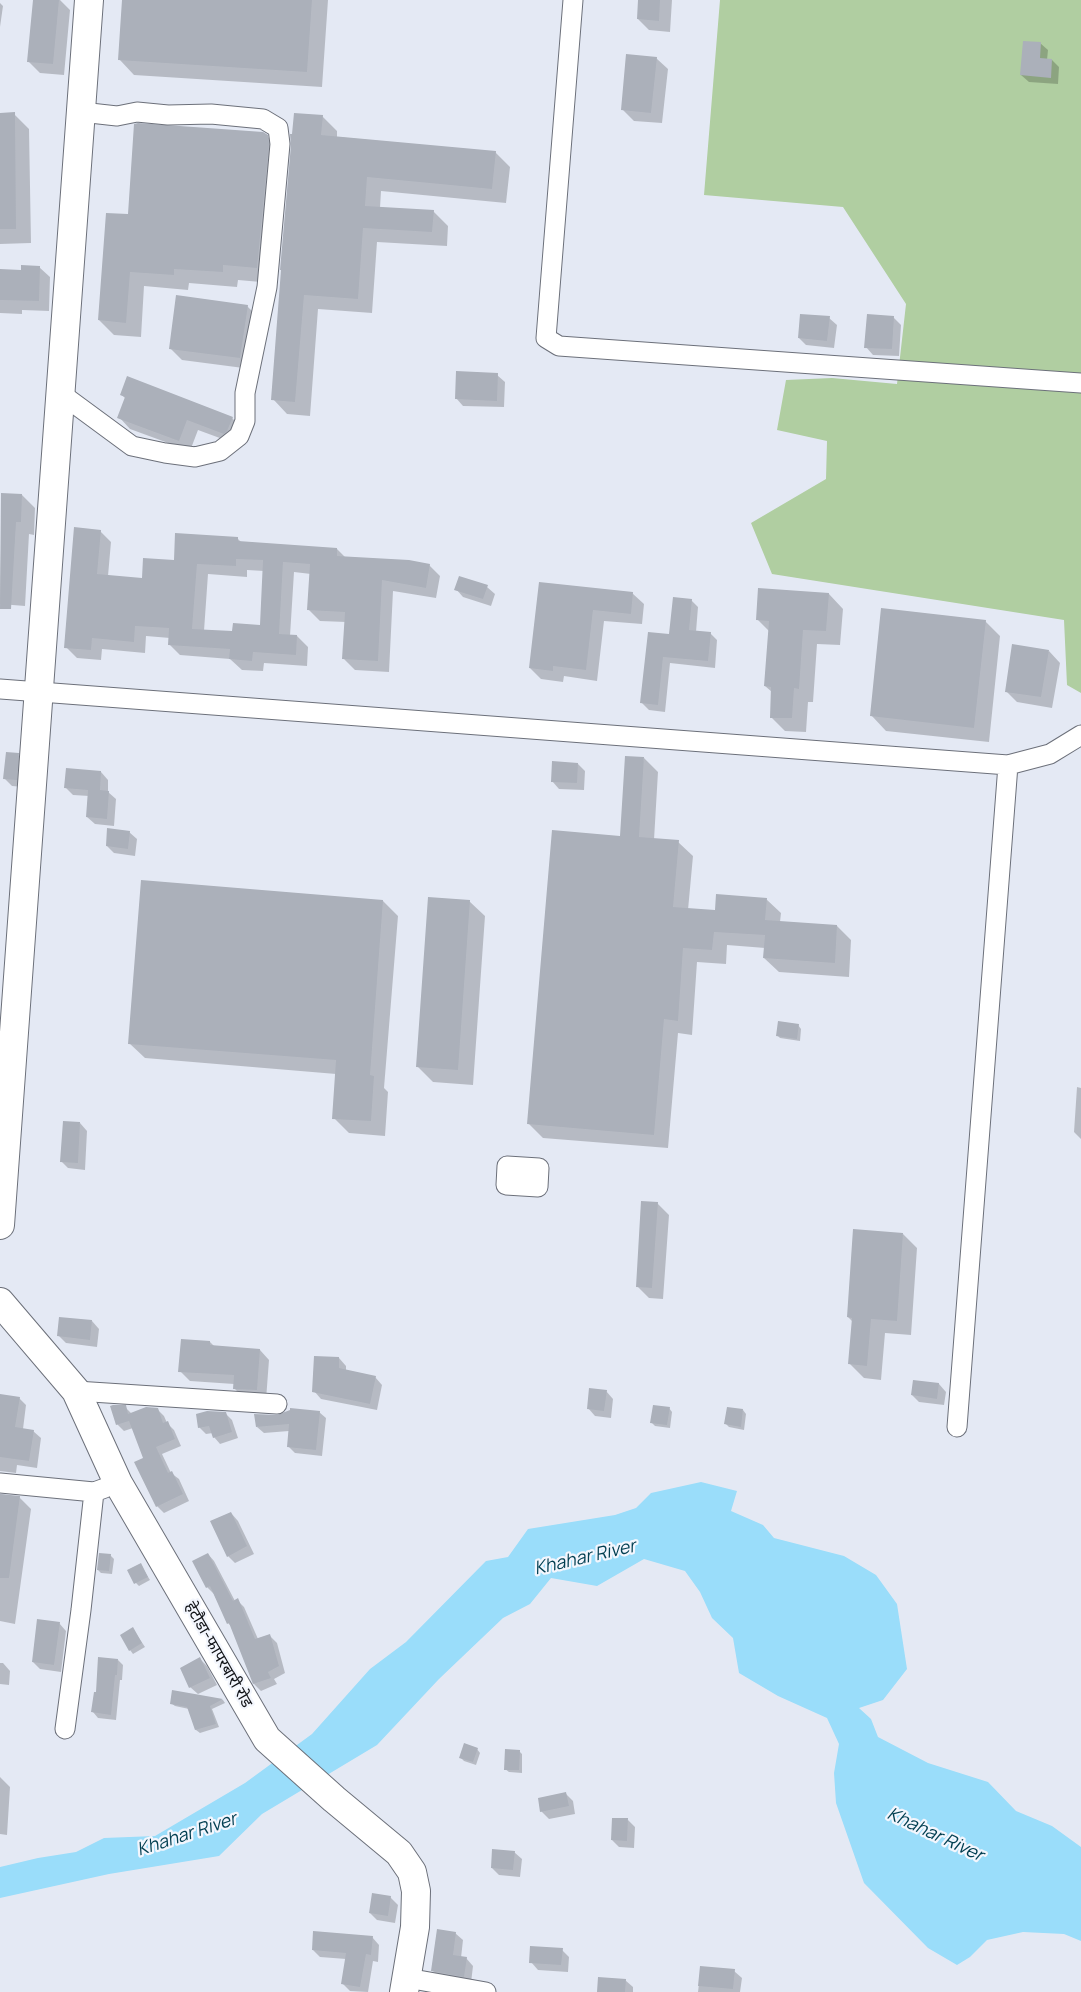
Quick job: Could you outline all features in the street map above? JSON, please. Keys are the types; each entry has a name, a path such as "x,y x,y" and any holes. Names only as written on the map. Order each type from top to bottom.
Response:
{"highway":[{"path":"0,1225 89,0"},
{"name":"हेटौडा-फापरबारी रोड","path":"0,1302 76,1391 106,1488 267,1739 334,1799 399,1853 412,1872 416,1890 415,1927 405,1985"}],"street":[{"path":"573,0 546,338 559,346 1081,383"},
{"path":"60,393 132,446 195,457 220,451 239,436 245,421 245,393 266,288 280,144 278,128 263,119 211,114 168,115 137,112 117,116 81,112"},
{"path":"0,689 1008,765 1050,754 1081,736"},
{"path":"957,1427 1008,765"},
{"path":"76,1391 277,1404"},
{"path":"0,1483 106,1488 65,1729"},
{"path":"405,1985 486,1992"}],"green space":[{"path":"720,0 1081,0 1081,693 1067,685 1064,620 772,574 751,523 826,479 827,441 777,430 786,380 832,378 897,384 906,304 843,207 704,195"}],"water":[{"name":"Khahar River","path":"701,1482 737,1491 731,1511 763,1525 774,1538 844,1556 876,1575 897,1604 907,1669 883,1700 859,1708 871,1719 878,1737 928,1763 988,1782 1016,1811 1052,1826 1081,1847 1081,1941 1064,1934 1023,1932 987,1940 970,1957 957,1965 928,1948 864,1883 836,1803 834,1773 839,1744 827,1718 778,1696 739,1673 733,1638 712,1618 700,1592 685,1571 644,1559 597,1586 551,1578 530,1604 503,1618 439,1679 377,1745 262,1814 219,1856 109,1874 0,1898 0,1867 76,1852 104,1838 155,1836 245,1783 312,1734 370,1669 406,1642 486,1561 508,1557 528,1529 615,1515 636,1508 651,1493"}],"building":[{"path":"33,0 59,0 53,64 27,62"},
{"path":"122,0 312,0 307,72 118,60"},
{"path":"638,0 660,0 659,21 637,19"},
{"path":"1023,41 1041,42 1040,58 1052,59 1051,78 1020,75"},
{"path":"626,54 657,57 651,113 621,110"},
{"path":"15,112 16,229 0,229 0,113"},
{"path":"294,113 323,115 321,135 496,151 492,189 367,177 365,206 434,210 432,232 363,228 358,299 304,295 295,402 271,400 291,145 290,134 292,134"},
{"path":"134,124 263,132 268,135 269,144 257,268 223,265 223,272 174,269 174,275 130,272 126,323 98,320 106,213 128,214"},
{"path":"21,265 40,266 39,301 0,300 0,269 21,270"},
{"path":"176,295 248,305 240,358 169,349"},
{"path":"800,314 830,316 827,341 798,338"},
{"path":"867,314 894,316 892,349 864,348"},
{"path":"456,371 498,373 497,401 455,399"},
{"path":"127,376 233,417 227,431 224,434 187,420 179,441 117,418 125,397 120,395"},
{"path":"1,493 22,494 21,522 16,522 11,609 0,609"},
{"path":"74,527 101,530 97,574 142,578 143,558 174,560 175,533 238,537 238,541 337,548 337,556 409,560 430,564 426,588 382,580 378,661 342,659 345,612 307,610 310,564 283,562 279,634 297,635 296,655 253,652 252,661 229,659 230,649 168,645 169,628 135,626 134,642 92,638 91,650 64,648","holes":["236,559 263,560 260,625 233,623 232,631 192,629 197,564 236,566"]},
{"path":"459,576 488,585 483,599 454,590"},
{"path":"539,582 633,592 631,614 593,610 586,670 553,666 553,671 529,668"},
{"path":"758,588 829,593 826,631 803,630 799,689 794,688 792,718 770,718 771,687 764,686 769,621 756,620"},
{"path":"673,597 692,599 689,630 711,632 708,661 663,657 658,705 640,703 648,632 669,634"},
{"path":"881,608 986,620 974,728 870,716"},
{"path":"1012,644 1049,650 1041,697 1005,692"},
{"path":"6,752 19,753 17,780 3,779"},
{"path":"625,756 644,757 639,837 679,840 673,907 715,910 716,894 767,898 765,920 837,925 835,963 763,958 765,935 714,932 712,950 683,948 678,1021 664,1019 654,1135 527,1124 552,830 620,836"},
{"path":"552,761 578,763 577,783 551,782"},
{"path":"66,768 101,771 100,790 109,791 107,819 86,817 88,790 64,788"},
{"path":"107,828 130,831 128,849 106,846"},
{"path":"141,880 383,900 370,1075 374,1076 371,1121 332,1119 336,1060 128,1044"},
{"path":"428,897 470,900 458,1070 416,1067"},
{"path":"778,1021 799,1024 797,1039 776,1036"},
{"path":"63,1121 80,1122 78,1163 60,1162"},
{"path":"641,1201 658,1202 652,1288 636,1287"},
{"path":"853,1229 903,1233 897,1321 871,1319 867,1366 848,1364 852,1318 847,1317"},
{"path":"59,1317 92,1320 90,1340 57,1336"},
{"path":"181,1339 210,1341 210,1345 260,1349 257,1390 233,1389 234,1375 178,1372"},
{"path":"314,1356 339,1357 339,1368 376,1376 370,1404 312,1392"},
{"path":"913,1380 939,1383 937,1399 911,1395"},
{"path":"589,1388 607,1390 604,1411 587,1409"},
{"path":"0,1394 20,1397 15,1427 34,1430 29,1461 0,1457"},
{"path":"126,1405 128,1414 146,1407 158,1408 163,1423 168,1421 175,1439 156,1447 168,1473 172,1471 183,1494 156,1507 134,1462 143,1458 129,1421 116,1425 110,1406"},
{"path":"653,1405 670,1407 667,1425 650,1423"},
{"path":"727,1407 743,1409 741,1427 724,1424"},
{"path":"290,1408 320,1411 316,1450 287,1447 289,1424 256,1427 254,1414 277,1415 290,1410"},
{"path":"207,1411 226,1412 232,1432 213,1438 209,1426 198,1428 196,1414"},
{"path":"0,1494 20,1496 9,1578 0,1578"},
{"path":"231,1512 247,1546 227,1557 210,1521"},
{"path":"99,1553 111,1554 109,1571 97,1570"},
{"path":"208,1553 233,1601 238,1598 255,1639 270,1634 279,1666 268,1672 271,1678 253,1684 229,1623 227,1624 210,1586 206,1588 192,1561"},
{"path":"141,1563 148,1577 134,1584 127,1570"},
{"path":"37,1619 60,1622 54,1665 32,1662"},
{"path":"133,1627 142,1643 129,1651 120,1635"},
{"path":"98,1657 118,1659 111,1715 91,1712 94,1692 96,1692"},
{"path":"200,1657 210,1678 189,1688 180,1668"},
{"path":"172,1690 223,1699 210,1706 216,1724 195,1730 187,1707 170,1704"},
{"path":"464,1743 478,1748 473,1762 459,1758"},
{"path":"505,1749 520,1750 519,1770 504,1770"},
{"path":"566,1792 569,1806 540,1812 538,1798"},
{"path":"612,1818 628,1818 627,1841 611,1840"},
{"path":"492,1849 515,1851 513,1870 491,1868"},
{"path":"372,1893 391,1896 388,1916 369,1913"},
{"path":"437,1929 456,1932 453,1955 467,1957 464,1977 431,1971"},
{"path":"313,1931 373,1936 371,1955 366,1954 360,1987 341,1984 346,1953 312,1950"},
{"path":"530,1946 563,1948 561,1965 529,1963"},
{"path":"700,1966 735,1969 733,1989 698,1986"},
{"path":"598,1977 626,1979 625,1992 597,1992"}]}
